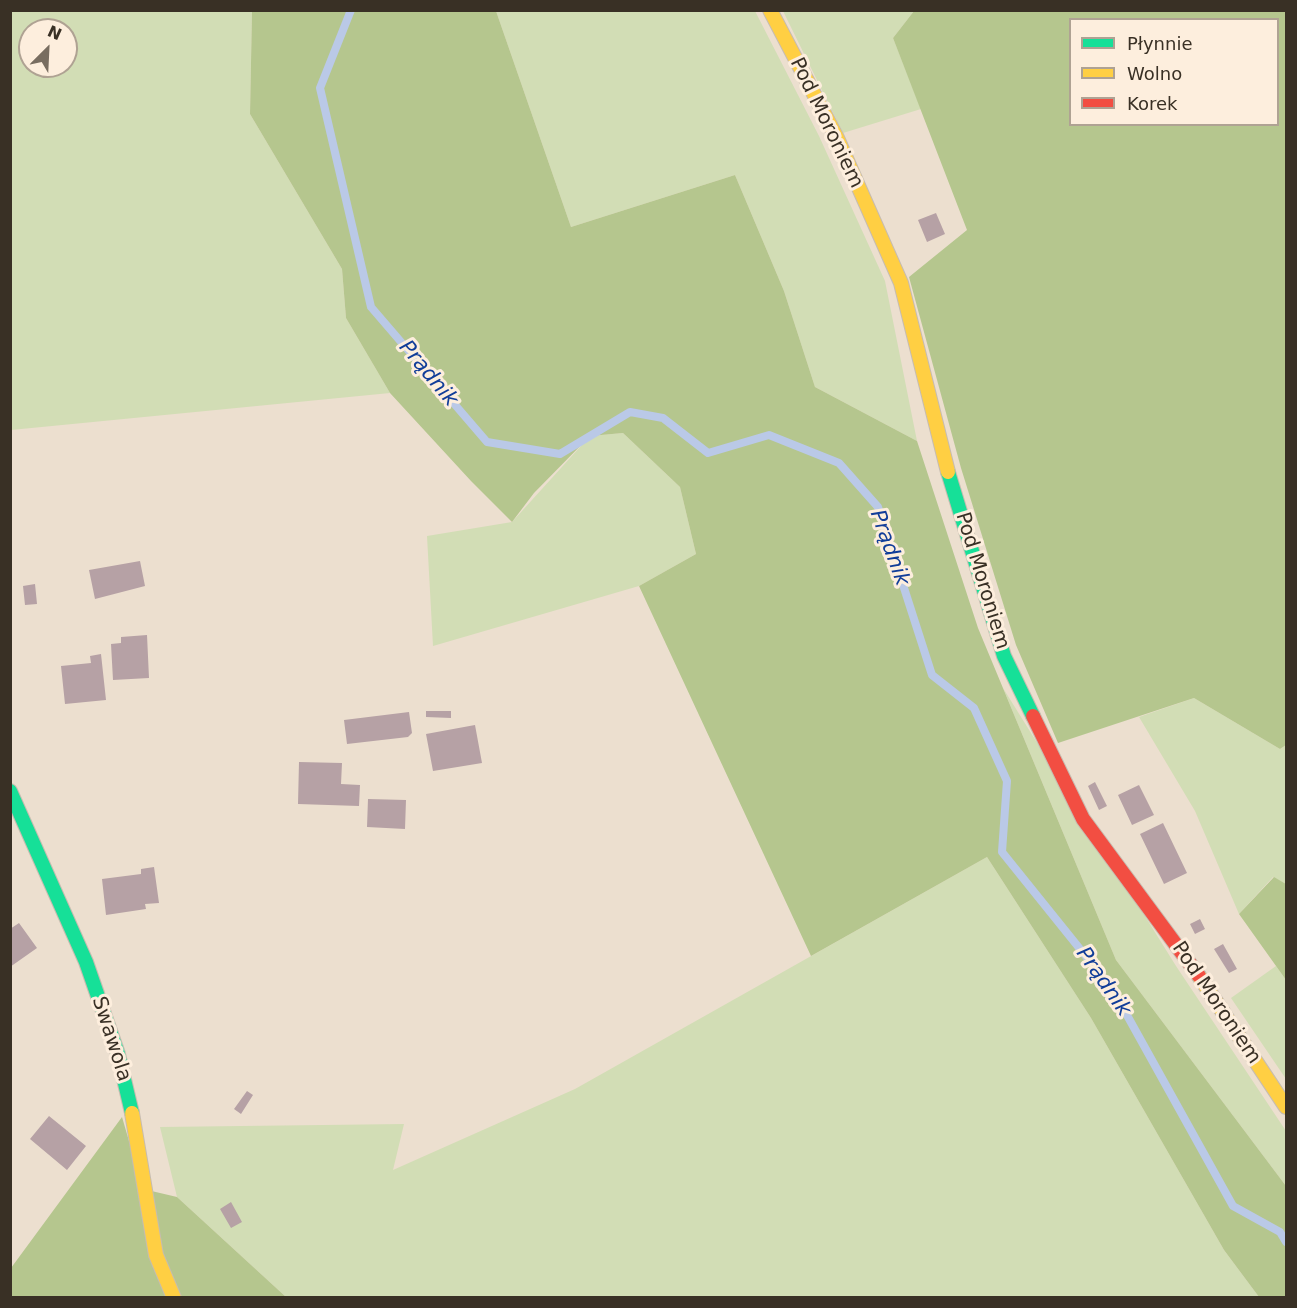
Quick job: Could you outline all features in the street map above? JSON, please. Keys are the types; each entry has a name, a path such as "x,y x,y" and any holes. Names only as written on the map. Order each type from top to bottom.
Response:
{"street":[{"name":"Pod Moroniem","path":"770,10 837,138 901,283 949,476 1004,656 1083,819 1190,962 1287,1107"},
{"name":"Swawola","path":"10,791 86,962 118,1054 127,1084 156,1256 174,1298"}],"green space":[{"path":"10,11 252,11 250,114 342,269 346,318 390,393 11,430"},
{"path":"252,11 496,11 571,227 735,175 784,291 815,387 917,441 978,628 1116,960 1286,1186 1286,1297 1259,1297 1224,1250 1091,1018 987,857 811,956 639,586 696,554 680,487 623,433 590,436 534,493 512,522 390,393 346,318 342,269 250,114"},
{"path":"496,11 755,11 819,136 885,281 917,441 815,387 784,291 735,175 571,227"},
{"path":"783,11 914,11 893,38 921,109 843,133"},
{"path":"914,11 1286,11 1286,745 1280,749 1194,698 1058,743 1016,645 961,468 909,277 967,230 893,38"},
{"path":"623,433 680,487 696,554 639,586 433,646 427,536 512,522 590,436"},
{"path":"1003,688 1176,966 1286,1131 1286,1186 1116,960"},
{"path":"1194,698 1280,749 1286,745 1286,884 1273,877 1239,914 1195,811 1139,717"},
{"path":"987,857 1091,1018 1224,1250 1259,1297 286,1297 177,1197 160,1127 404,1124 393,1170 575,1089"},
{"path":"1274,877 1286,884 1286,980 1239,914"},
{"path":"1276,966 1286,980 1286,1079 1231,998"},
{"path":"122,1117 143,1189 177,1197 286,1297 11,1298 11,1268"}],"building":[{"path":"936,213 945,234 927,242 918,220"},
{"path":"140,561 145,586 95,599 89,570"},
{"path":"35,584 37,604 25,605 23,586"},
{"path":"147,635 149,678 113,680 111,644 121,643 121,637"},
{"path":"101,654 106,700 65,704 61,666 91,663 90,656"},
{"path":"426,711 451,711 451,718 426,717"},
{"path":"409,712 412,733 408,737 347,744 344,720"},
{"path":"475,725 482,763 433,771 426,734"},
{"path":"299,762 342,763 341,784 360,785 359,806 298,804"},
{"path":"1095,782 1107,806 1099,810 1088,786"},
{"path":"1139,785 1154,815 1132,825 1118,795"},
{"path":"368,799 406,800 405,829 367,827"},
{"path":"1163,823 1187,873 1164,884 1140,834"},
{"path":"154,867 159,903 145,904 146,909 106,915 102,879 141,874 141,869"},
{"path":"1200,919 1205,929 1195,934 1190,924"},
{"path":"19,923 37,948 10,967 10,929"},
{"path":"1223,944 1237,969 1229,973 1214,949"},
{"path":"247,1091 253,1095 241,1114 234,1109"},
{"path":"49,1116 86,1146 67,1170 30,1139"},
{"path":"231,1202 242,1222 231,1228 220,1209"}],"waterway":[{"name":"Prądnik","path":"351,10 320,88 371,307 487,442 560,454 630,412 663,418 708,453 769,435 839,463 878,507 932,675 974,708 1007,781 1002,852 1113,990 1233,1206 1280,1232 1286,1242"}],"traffic: fast":[{"path":"948,472 1004,656 1033,716"},
{"path":"10,791 86,962 118,1054 132,1113"}],"traffic: slow":[{"path":"770,10 837,138 901,283 948,472"},
{"path":"1199,976 1286,1107"},
{"path":"132,1113 156,1255 174,1298"}],"traffic: jam":[{"path":"1033,716 1083,819 1199,976"}]}
